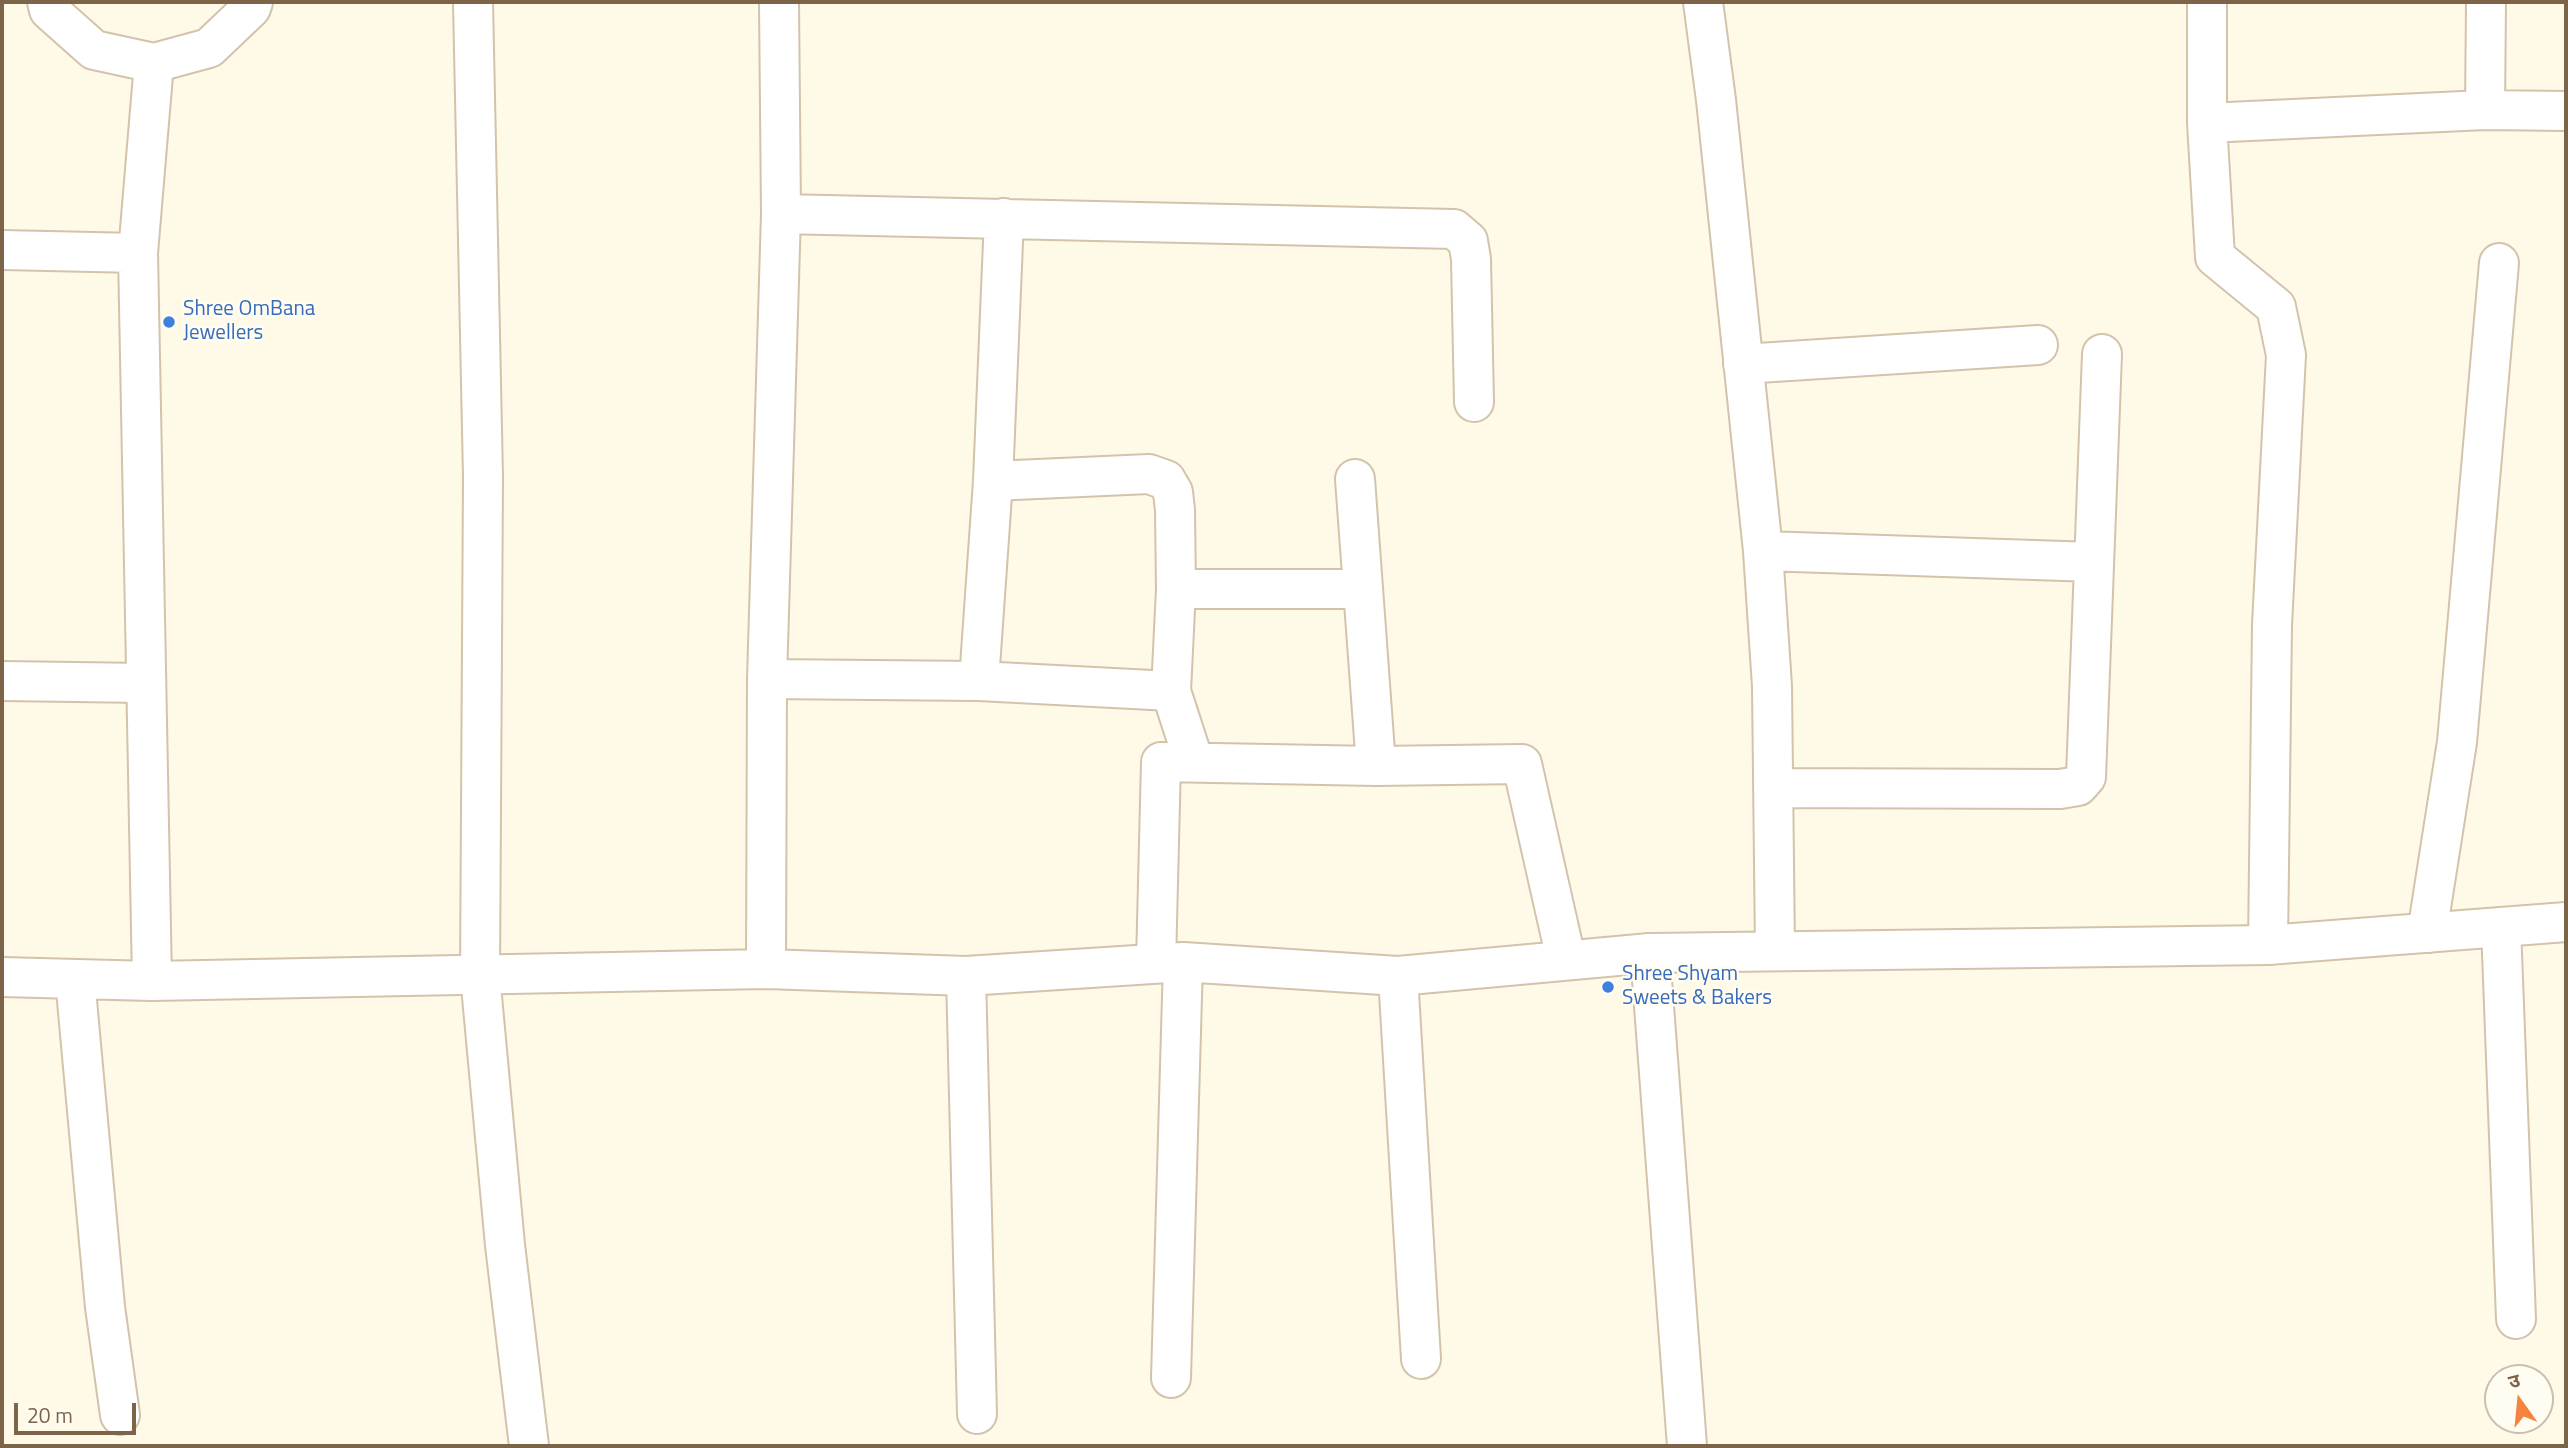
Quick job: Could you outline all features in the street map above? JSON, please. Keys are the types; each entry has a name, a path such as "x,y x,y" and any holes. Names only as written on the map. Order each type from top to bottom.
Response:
{"street":[{"path":"47,2 49,10 94,50 154,63 209,48 251,8 253,2"},
{"path":"473,2 483,477 480,975 505,1245 528,1446"},
{"path":"766,970 767,679 781,214 779,2"},
{"path":"1703,2 1716,100 1762,551 1772,686 1775,951"},
{"path":"2207,2 2207,123 2215,257 2276,307 2287,355 2272,625 2268,945"},
{"path":"2485,110 2486,2"},
{"path":"152,981 138,253 154,63"},
{"path":"2207,123 2485,110 2566,111"},
{"path":"781,214 1454,229 1468,241 1471,259 1474,402"},
{"path":"979,681 993,481 1003,218"},
{"path":"2,250 138,253"},
{"path":"2427,933 2458,742 2499,263"},
{"path":"1743,364 2038,345"},
{"path":"1773,788 2060,789 2078,786 2086,777 2102,354"},
{"path":"993,481 1149,474 1166,480 1173,492 1175,510 1176,589 1171,691 1194,762"},
{"path":"1355,479 1376,766"},
{"path":"1762,551 2094,562"},
{"path":"1176,589 1363,589"},
{"path":"767,679 979,681 1171,691"},
{"path":"2,681 146,682"},
{"path":"1171,1378 1169,962 1161,762 1376,766 1522,764 1566,959"},
{"path":"2,977 152,981 766,970 966,976 1169,962 1398,976 1650,953 2268,945 2566,922"},
{"path":"2501,927 2516,1319"},
{"path":"1650,953 1687,1446"},
{"path":"966,976 977,1414"},
{"path":"1398,976 1421,1359"},
{"path":"75,979 105,1307 120,1415"}],"place":[{"name":"Shree OmBana Jewellers","path":"169,322"},
{"name":"Shree Shyam Sweets & Bakers","path":"1608,987"}]}
